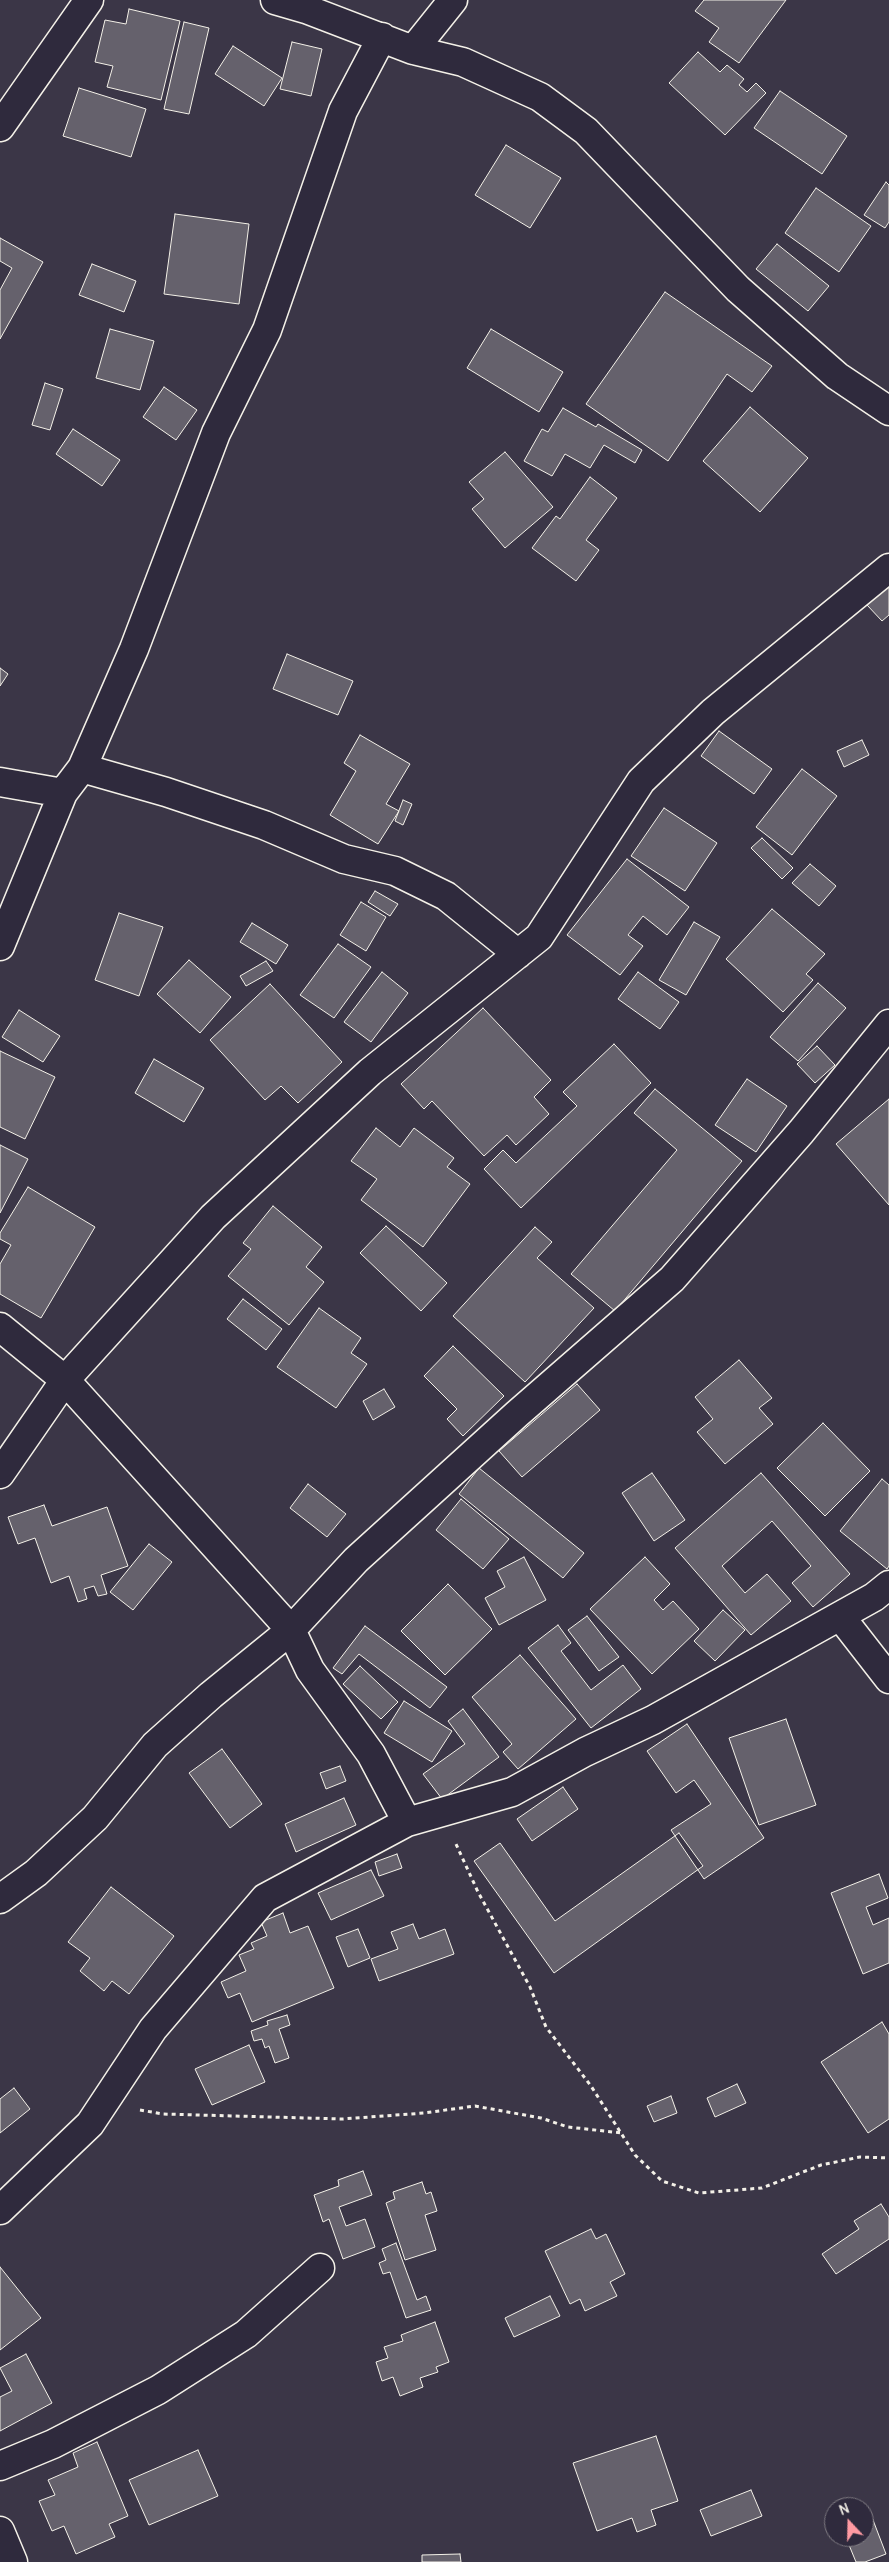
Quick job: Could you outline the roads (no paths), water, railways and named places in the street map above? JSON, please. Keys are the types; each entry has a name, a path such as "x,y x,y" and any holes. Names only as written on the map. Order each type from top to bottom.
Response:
{"street":[{"path":"0,127 89,0"},
{"path":"275,0 382,37 413,50 463,62 540,97 586,131 738,289 837,376 889,411"},
{"path":"413,50 453,0"},
{"path":"0,946 62,793 82,768 134,649 216,433 267,330 343,112 382,37"},
{"path":"0,1474 65,1380 213,1217 370,1072 539,937 641,780 713,712 889,568"},
{"path":"82,768 166,792 264,825 344,859 395,871 446,896 518,954"},
{"path":"0,782 62,793"},
{"path":"0,1900 36,1873 95,1818 155,1745 211,1695 291,1630 356,1560 517,1414 672,1279 801,1132 889,1024"},
{"path":"0,1327 65,1380 291,1630 310,1670 371,1754 407,1822"},
{"path":"0,2210 90,2124 153,2029 265,1898 407,1822 512,1792 585,1752 653,1720 874,1598 889,1585"},
{"path":"840,1616 889,1678"},
{"path":"0,2466 53,2444 158,2390 246,2334 320,2268"},
{"path":"0,2531 13,2562"}]}
